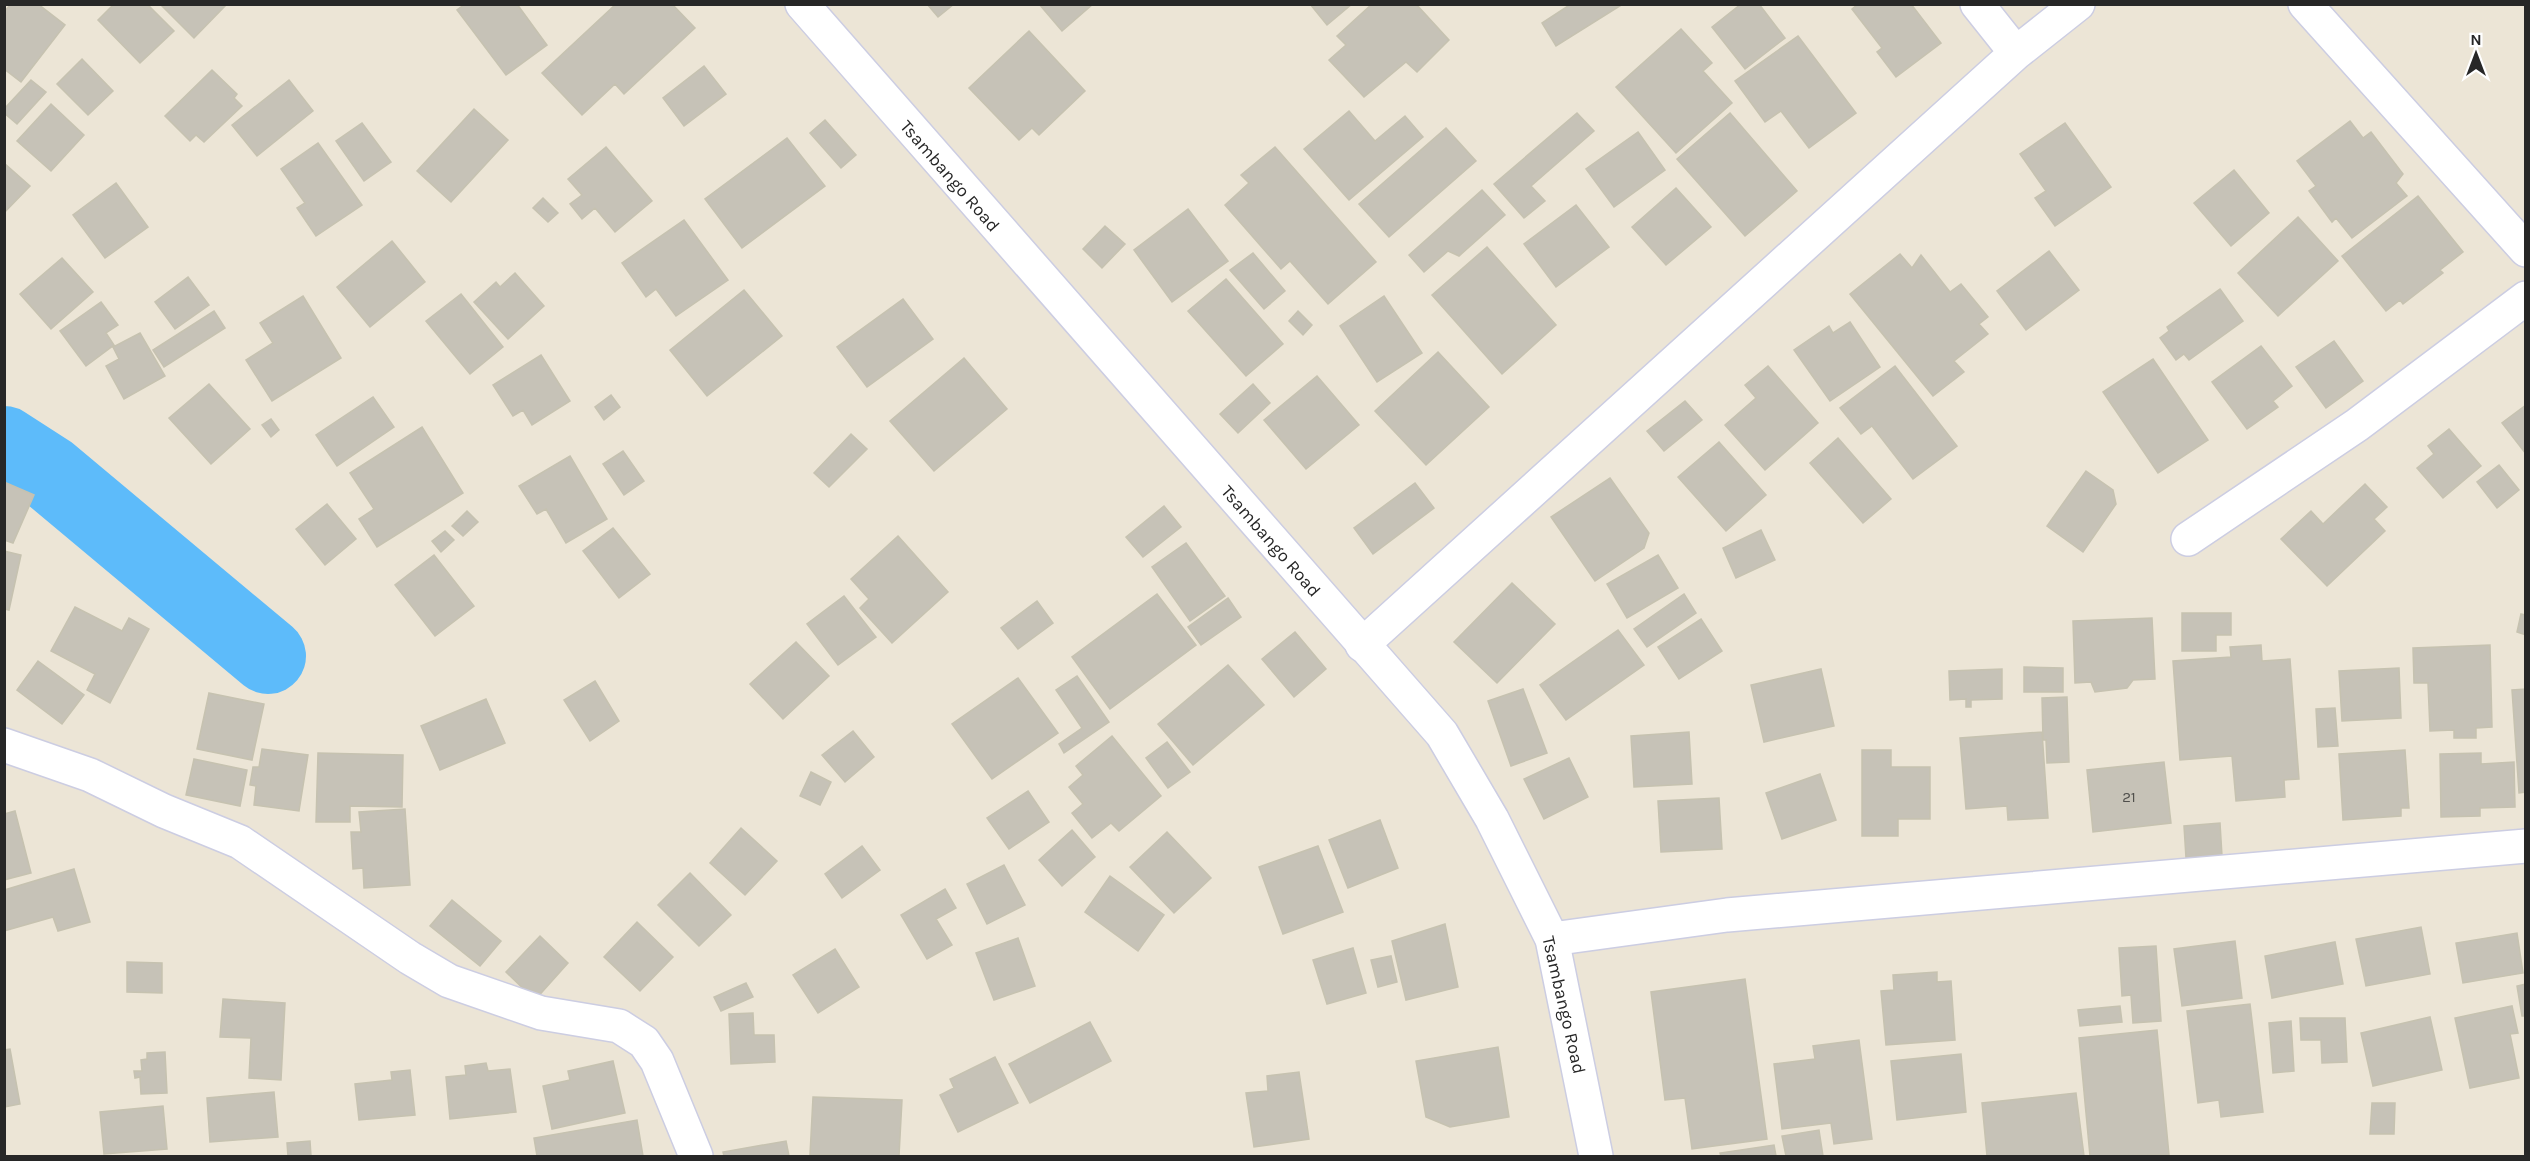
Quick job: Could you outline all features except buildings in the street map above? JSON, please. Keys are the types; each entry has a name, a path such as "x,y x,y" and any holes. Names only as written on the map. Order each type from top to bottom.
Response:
{"street":[{"name":"Tsambango Road","path":"802,4 1442,734 1492,819 1552,939 1596,1156"},
{"path":"1977,4 2016,53"},
{"path":"1362,645 2016,53 2078,4"},
{"path":"2305,4 2526,250"},
{"path":"2188,539 2357,424 2526,298"},
{"path":"4,745 90,775 164,811 240,842 410,958 449,981 541,1013 620,1026 644,1042 657,1061 696,1156"},
{"path":"1552,939 1728,915 2526,846"}],"waterway":[{"path":"4,444 49,473 268,656"}]}
